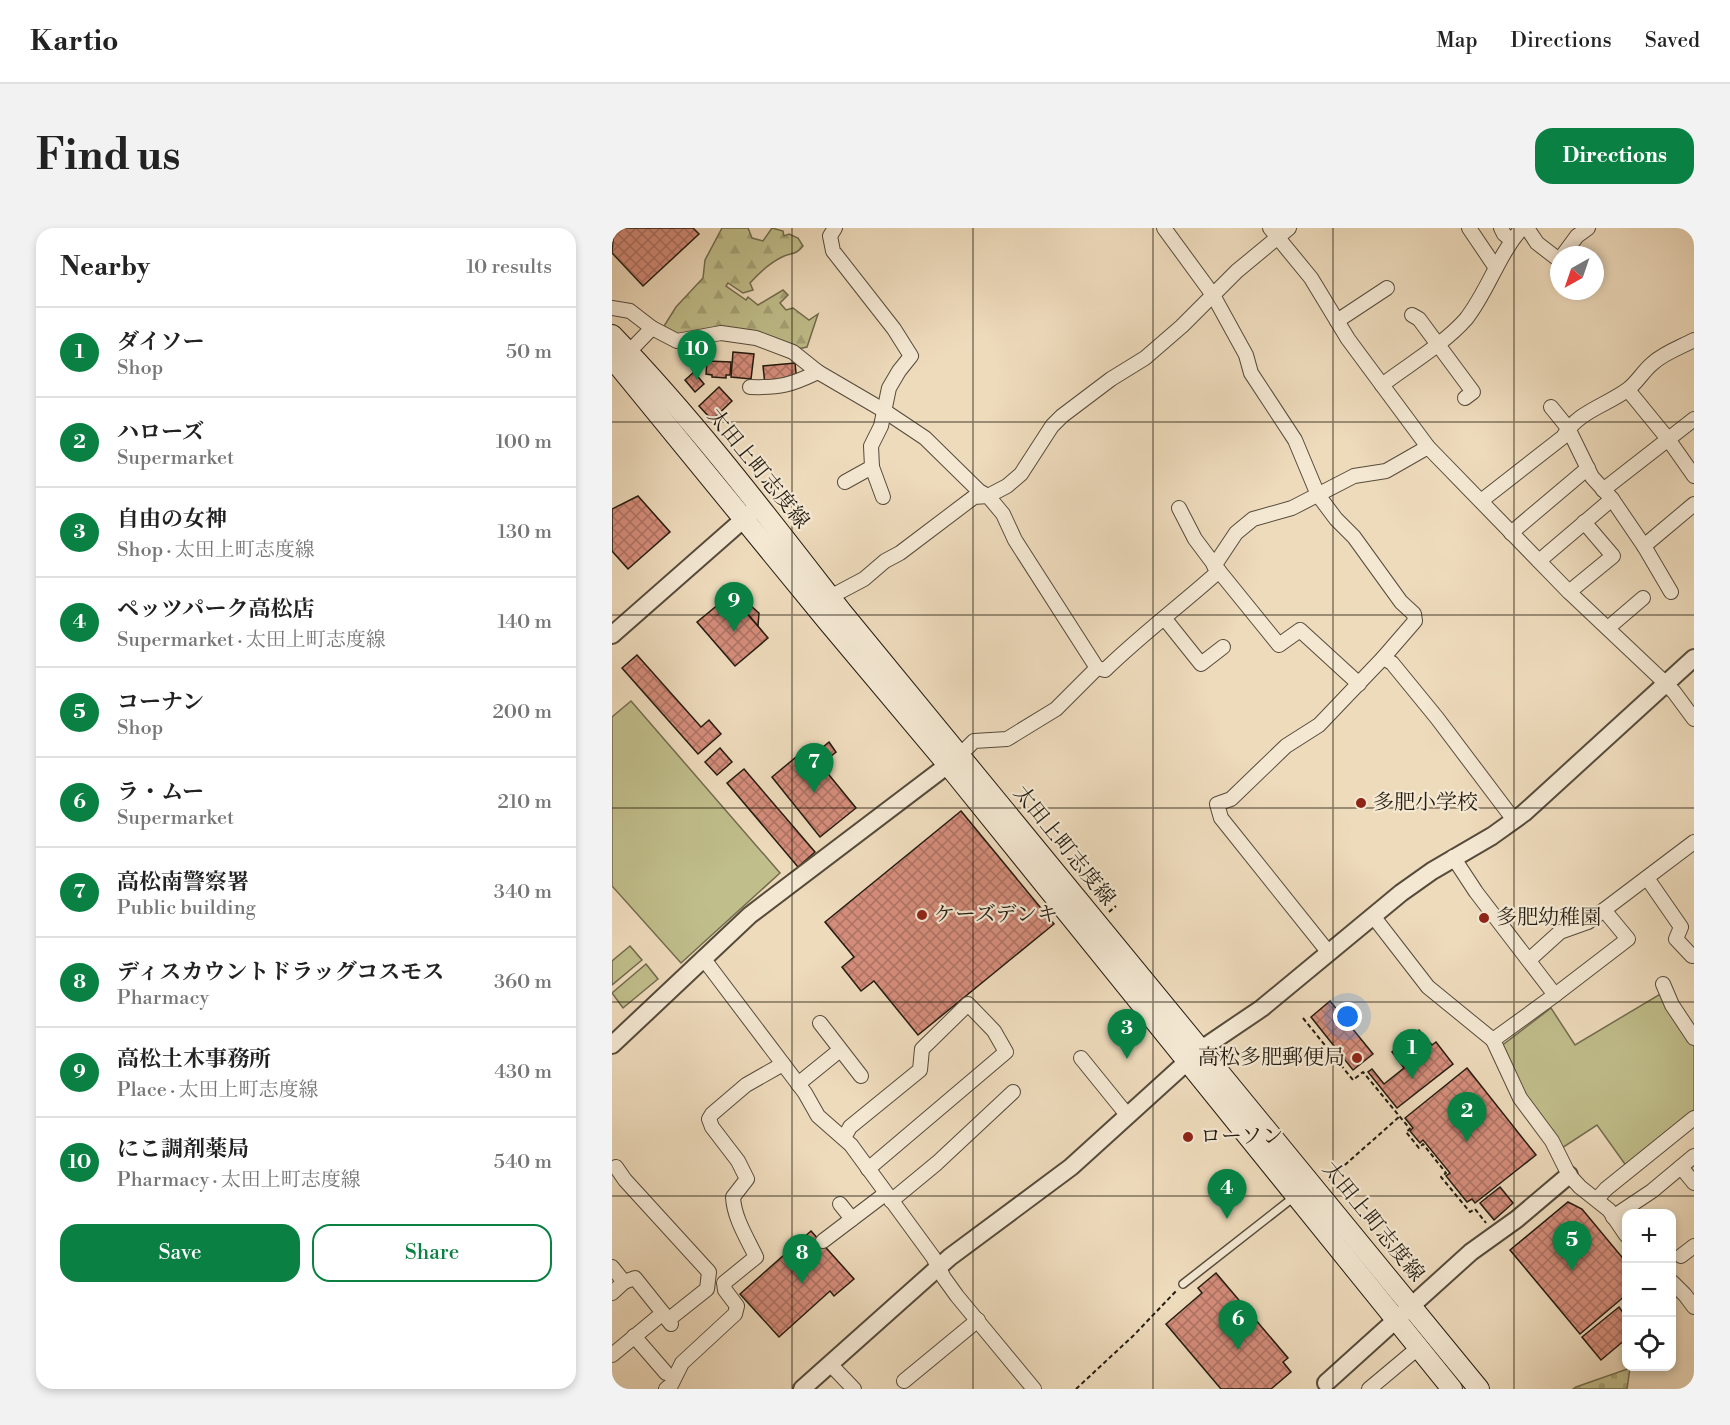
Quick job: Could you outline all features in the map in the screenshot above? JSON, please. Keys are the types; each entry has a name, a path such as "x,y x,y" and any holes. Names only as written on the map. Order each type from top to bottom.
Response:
{"main road":[{"name":"太田上町志度線","path":"612,335 617,360 743,519 833,610"},
{"name":"太田上町志度線","path":"617,360 664,391 758,506 833,610 1194,1056 1411,1306 1479,1389"},
{"name":"太田上町志度線","path":"1194,1056 1296,1196 1452,1389"}],"street":[{"path":"835,228 830,236 833,251 894,329 911,356 889,388 881,426 871,446 872,467 883,497"},
{"path":"1164,228 1213,295 1246,355 1251,373 1295,440 1318,495 1336,519 1354,537 1401,602 1414,614 1415,621 1359,684 1318,725 1286,746 1231,800 1217,804 1221,818 1329,953"},
{"path":"833,610 885,561 900,553 974,497 988,496 1007,486 1021,474 1052,426 1062,416 1111,379 1145,358 1213,295 1274,233 1289,228"},
{"path":"1469,228 1496,268"},
{"path":"1501,228 1504,234 1512,240"},
{"path":"1382,385 1437,344 1464,320 1512,240 1522,228"},
{"path":"1527,228 1537,243 1550,253"},
{"path":"1570,246 1577,236 1588,228"},
{"path":"1274,233 1311,278 1337,321 1428,447 1569,592 1666,685 1694,719"},
{"path":"1337,321 1387,288"},
{"path":"612,308 630,311 652,328 676,341 721,333 756,338 793,352 818,372 884,410 925,438 979,491 988,496 1003,514 1015,540 1097,668 1105,670 1139,638 1165,619 1216,568 1236,532 1252,519 1292,508 1354,476 1386,471 1428,447"},
{"path":"1412,315 1419,319 1473,392 1465,398"},
{"path":"617,360 652,328"},
{"path":"1481,501 1563,437 1568,428 1594,408 1628,390 1655,361 1694,340"},
{"path":"750,387 777,388 798,382 818,372"},
{"path":"1628,390 1668,439 1694,477"},
{"path":"1551,407 1568,428 1592,477 1644,546 1671,592"},
{"path":"1539,561 1584,522 1607,494 1668,439 1694,419"},
{"path":"845,482 872,467"},
{"path":"1511,532 1588,468"},
{"path":"1644,546 1694,504"},
{"path":"612,635 758,506"},
{"path":"1179,508 1196,539 1216,568 1279,645 1300,630 1359,684"},
{"path":"1569,592 1613,556 1584,522"},
{"path":"1608,628 1643,598"},
{"path":"1165,619 1201,664 1223,647"},
{"path":"1383,658 1392,663 1437,718 1514,820"},
{"path":"802,1389 939,1267 980,1233 1046,1187 1194,1056 1262,1008 1401,893 1514,820 1694,658"},
{"path":"612,1045 769,899 954,760 974,741 1007,739 1056,709 1097,668"},
{"path":"1529,960 1560,932 1588,922 1694,842"},
{"path":"1453,858 1476,892 1555,995"},
{"path":"1647,878 1681,927 1676,939 1692,956"},
{"path":"1493,1040 1628,939 1604,910"},
{"path":"1373,916 1428,987 1493,1040 1520,1098 1552,1141 1569,1174 1580,1187 1597,1199 1622,1229"},
{"path":"703,958 798,1084 818,1116 844,1138 939,1267 944,1278 1034,1389"},
{"path":"1663,984 1672,1005 1694,1038"},
{"path":"844,1138 850,1127 920,1070 922,1049 968,1004 994,1031 1006,1052 868,1169"},
{"path":"820,1023 861,1076"},
{"path":"798,1084 840,1050"},
{"path":"1081,1058 1128,1116"},
{"path":"666,1389 682,1363 735,1314 737,1306 725,1290 724,1283 756,1257 740,1222 733,1197 747,1179 738,1161 712,1127 709,1119 746,1085 783,1064"},
{"path":"823,1240 937,1163 1013,1092"},
{"path":"1597,1199 1606,1189 1693,1120"},
{"path":"1613,1216 1652,1191 1694,1156"},
{"path":"613,1351 707,1289 709,1272 625,1180 616,1167"},
{"path":"1681,1167 1694,1183"},
{"path":"1326,1383 1471,1252 1569,1174"},
{"path":"840,1204 852,1219"},
{"path":"612,1267 624,1282"},
{"path":"612,1293 624,1282 634,1278 673,1326 696,1308"},
{"path":"1676,1286 1692,1300"},
{"path":"904,1381 978,1320"},
{"path":"634,1336 666,1373"},
{"path":"1370,1389 1418,1348"},
{"path":"830,1364 854,1389"}],"lane":[{"path":"1183,1284 1296,1196"}],"path":[{"path":"1303,1018 1353,1080 1364,1072 1410,1129 1406,1132 1419,1148 1423,1144 1446,1173 1441,1177 1470,1212 1475,1209 1495,1235"},
{"path":"1326,1182 1400,1116"},
{"path":"1076,1389 1134,1335 1183,1284"}],"green space":[{"path":"722,228 748,228 752,238 763,241 772,228 783,231 784,236 789,234 798,238 803,246 795,253 778,259 760,272 750,283 753,290 743,293 728,283 726,286 746,300 748,297 758,305 783,290 788,295 780,303 786,310 793,308 809,320 818,314 807,347 797,349 760,335 675,335 664,326 676,307 703,278 705,260"},
{"path":"631,701 780,873 681,963 612,886 612,717"},
{"path":"630,946 642,960 612,985 612,961"},
{"path":"646,964 658,979 623,1008 612,993"},
{"path":"1662,993 1694,1045 1694,1110 1627,1167 1597,1125 1562,1148 1524,1097 1500,1047 1551,1008 1575,1045"},
{"path":"1622,1371 1630,1371 1627,1389 1573,1389"}],"building":[{"path":"614,228 693,228 699,234 643,286 612,253"},
{"path":"733,352 754,354 751,379 731,377"},
{"path":"707,361 731,362 730,375 726,375 726,378 706,374"},
{"path":"795,363 797,382 765,385 763,366"},
{"path":"694,372 704,384 695,392 685,380"},
{"path":"719,387 732,401 712,420 699,406"},
{"path":"638,496 670,532 628,569 612,551 612,509"},
{"path":"731,594 768,638 735,666 697,622"},
{"path":"750,605 759,613 758,626 741,606"},
{"path":"637,655 701,727 709,720 721,734 698,754 622,668"},
{"path":"829,742 836,752 821,764 813,755"},
{"path":"720,748 732,762 717,775 705,762"},
{"path":"807,748 856,808 820,837 772,777"},
{"path":"744,769 815,852 798,867 727,783"},
{"path":"961,811 1054,924 918,1035 874,981 861,991 842,967 854,957 825,922"},
{"path":"1330,1001 1373,1054 1353,1070 1311,1017"},
{"path":"1419,1030 1432,1045 1436,1042 1453,1064 1397,1108 1368,1072 1372,1069 1384,1084 1404,1068 1392,1052"},
{"path":"1467,1068 1536,1155 1475,1203 1472,1199 1467,1202 1446,1176 1450,1173 1423,1140 1420,1143 1410,1131 1413,1128 1405,1118"},
{"path":"1500,1187 1513,1203 1494,1220 1480,1203"},
{"path":"1568,1202 1582,1209 1622,1257 1622,1298 1580,1334 1510,1250"},
{"path":"811,1231 854,1279 834,1296 830,1291 779,1337 740,1294"},
{"path":"1216,1273 1288,1358 1283,1362 1291,1372 1271,1389 1221,1389 1166,1324 1202,1293 1198,1288"},
{"path":"1619,1307 1622,1311 1622,1342 1601,1360 1582,1337"}],"place":[{"name":"にこ調剤薬局","path":"697,380"},
{"name":"高松土木事務所","path":"734,632"},
{"name":"高松南警察署","path":"814,793"},
{"name":"多肥小学校","path":"1361,803"},
{"name":"ケーズデンキ","path":"922,915"},
{"name":"多肥幼稚園","path":"1484,918"},
{"name":"高松多肥郵便局","path":"1357,1058"},
{"name":"自由の女神","path":"1127,1059"},
{"name":"ダイソー","path":"1412,1079"},
{"name":"ローソン","path":"1188,1137"},
{"name":"ハローズ","path":"1467,1142"},
{"name":"ペッツパーク高松店","path":"1227,1219"},
{"name":"コーナン","path":"1572,1271"},
{"name":"ディスカウントドラッグコスモス","path":"802,1284"},
{"name":"ラ・ムー","path":"1238,1350"}]}
